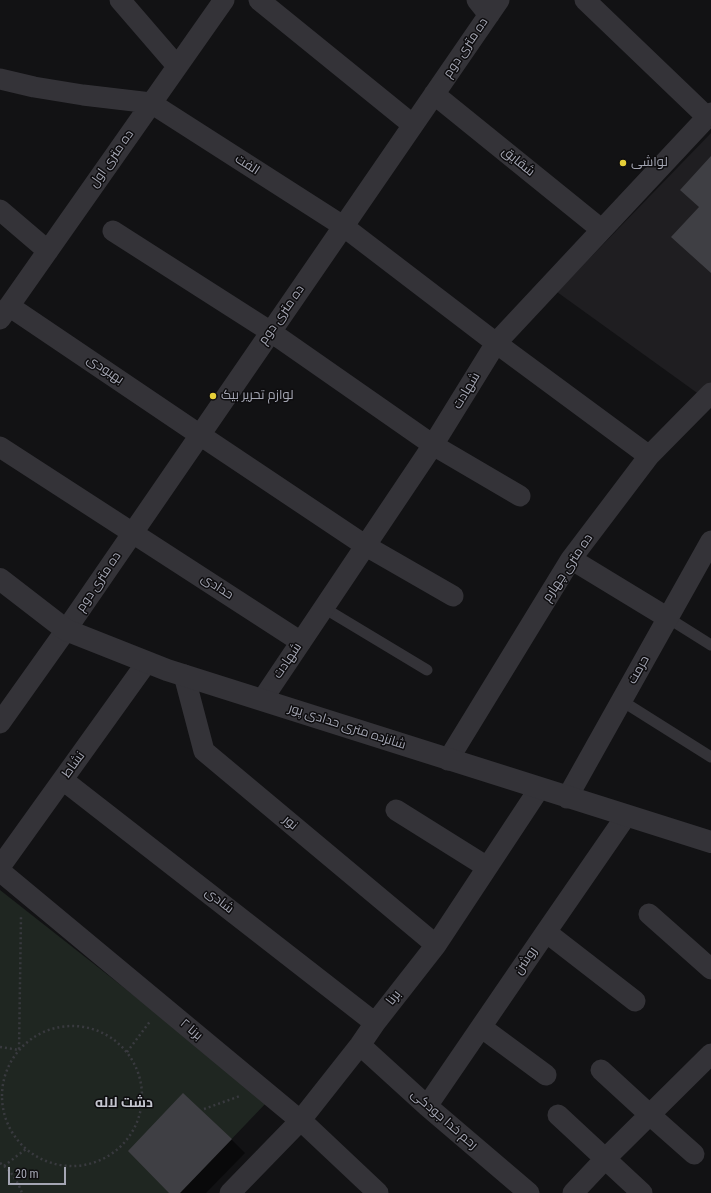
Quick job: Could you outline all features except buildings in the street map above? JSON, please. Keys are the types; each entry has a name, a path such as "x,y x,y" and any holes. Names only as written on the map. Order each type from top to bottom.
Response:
{"street":[{"path":"120,0 177,66"},
{"name":"ده متری اول","path":"5,312 224,0"},
{"path":"259,0 413,124"},
{"path":"585,0 709,115"},
{"name":"ده متری دوم","path":"0,723 133,533 434,94 488,5"},
{"path":"0,79 84,96 151,103"},
{"name":"شقایق","path":"434,94 602,230"},
{"name":"الفت","path":"151,103 344,226 496,343 649,456"},
{"name":"شهادت","path":"262,700 433,445 496,343 709,115"},
{"path":"0,210 48,251"},
{"path":"113,231 271,332 433,445 520,496"},
{"name":"بهبودی","path":"5,312 200,435 366,546 453,596"},
{"name":"ده متری چهارم","path":"448,760 571,559 649,456 711,393"},
{"path":"0,447 133,533"},
{"name":"حدادی","path":"133,533 301,642"},
{"name":"حرمت","path":"567,798 711,541"},
{"path":"571,559 668,618"},
{"name":"شانزده متری حدادی پور","path":"0,579 66,630 147,662 567,798 711,842"},
{"name":"نشاط","path":"0,867 147,662"},
{"name":"نور","path":"184,675 204,751 436,945"},
{"name":"شادی","path":"63,780 375,1023"},
{"name":"برنا","path":"237,1191 300,1121 436,945 539,789"},
{"path":"396,810 488,867"},
{"name":"روشن","path":"427,1106 626,816"},
{"name":"برنا ۲","path":"0,871 300,1121 378,1193"},
{"path":"649,914 711,969"},
{"path":"546,932 635,1001"},
{"path":"481,1027 546,1075"},
{"name":"رحم خدا جودکی","path":"360,1045 427,1106 529,1193"},
{"path":"573,1193 650,1115 708,1063"},
{"path":"601,1070 694,1154"},
{"path":"558,1115 642,1193"}],"lane":[{"path":"324,608 427,670"},
{"path":"668,618 711,645"},
{"path":"622,701 711,757"}],"path":[{"path":"19,1050 22,889"},
{"path":"127,1052 162,1006"},
{"path":"61,1027 86,1027 108,1036 127,1052 138,1073 142,1097 138,1121 126,1142 109,1156 88,1164 66,1166 45,1161 26,1149 12,1132 3,1112 2,1090 7,1068 19,1050 38,1034 61,1027"},
{"path":"0,1047 19,1050"},
{"path":"204,1108 262,1089"},
{"path":"4,1166 26,1149"},
{"path":"0,1163 18,1182 22,1193"}],"shaded area":[{"path":"711,133 711,383 700,395 557,292"},
{"path":"0,890 268,1101 180,1193 0,1193"}],"place":[{"name":"لواشی","path":"623,163"},
{"name":"لوازم تحریر بیک","path":"213,396"}],"district":[{"name":"دشت لاله","path":"124,1103"}]}
